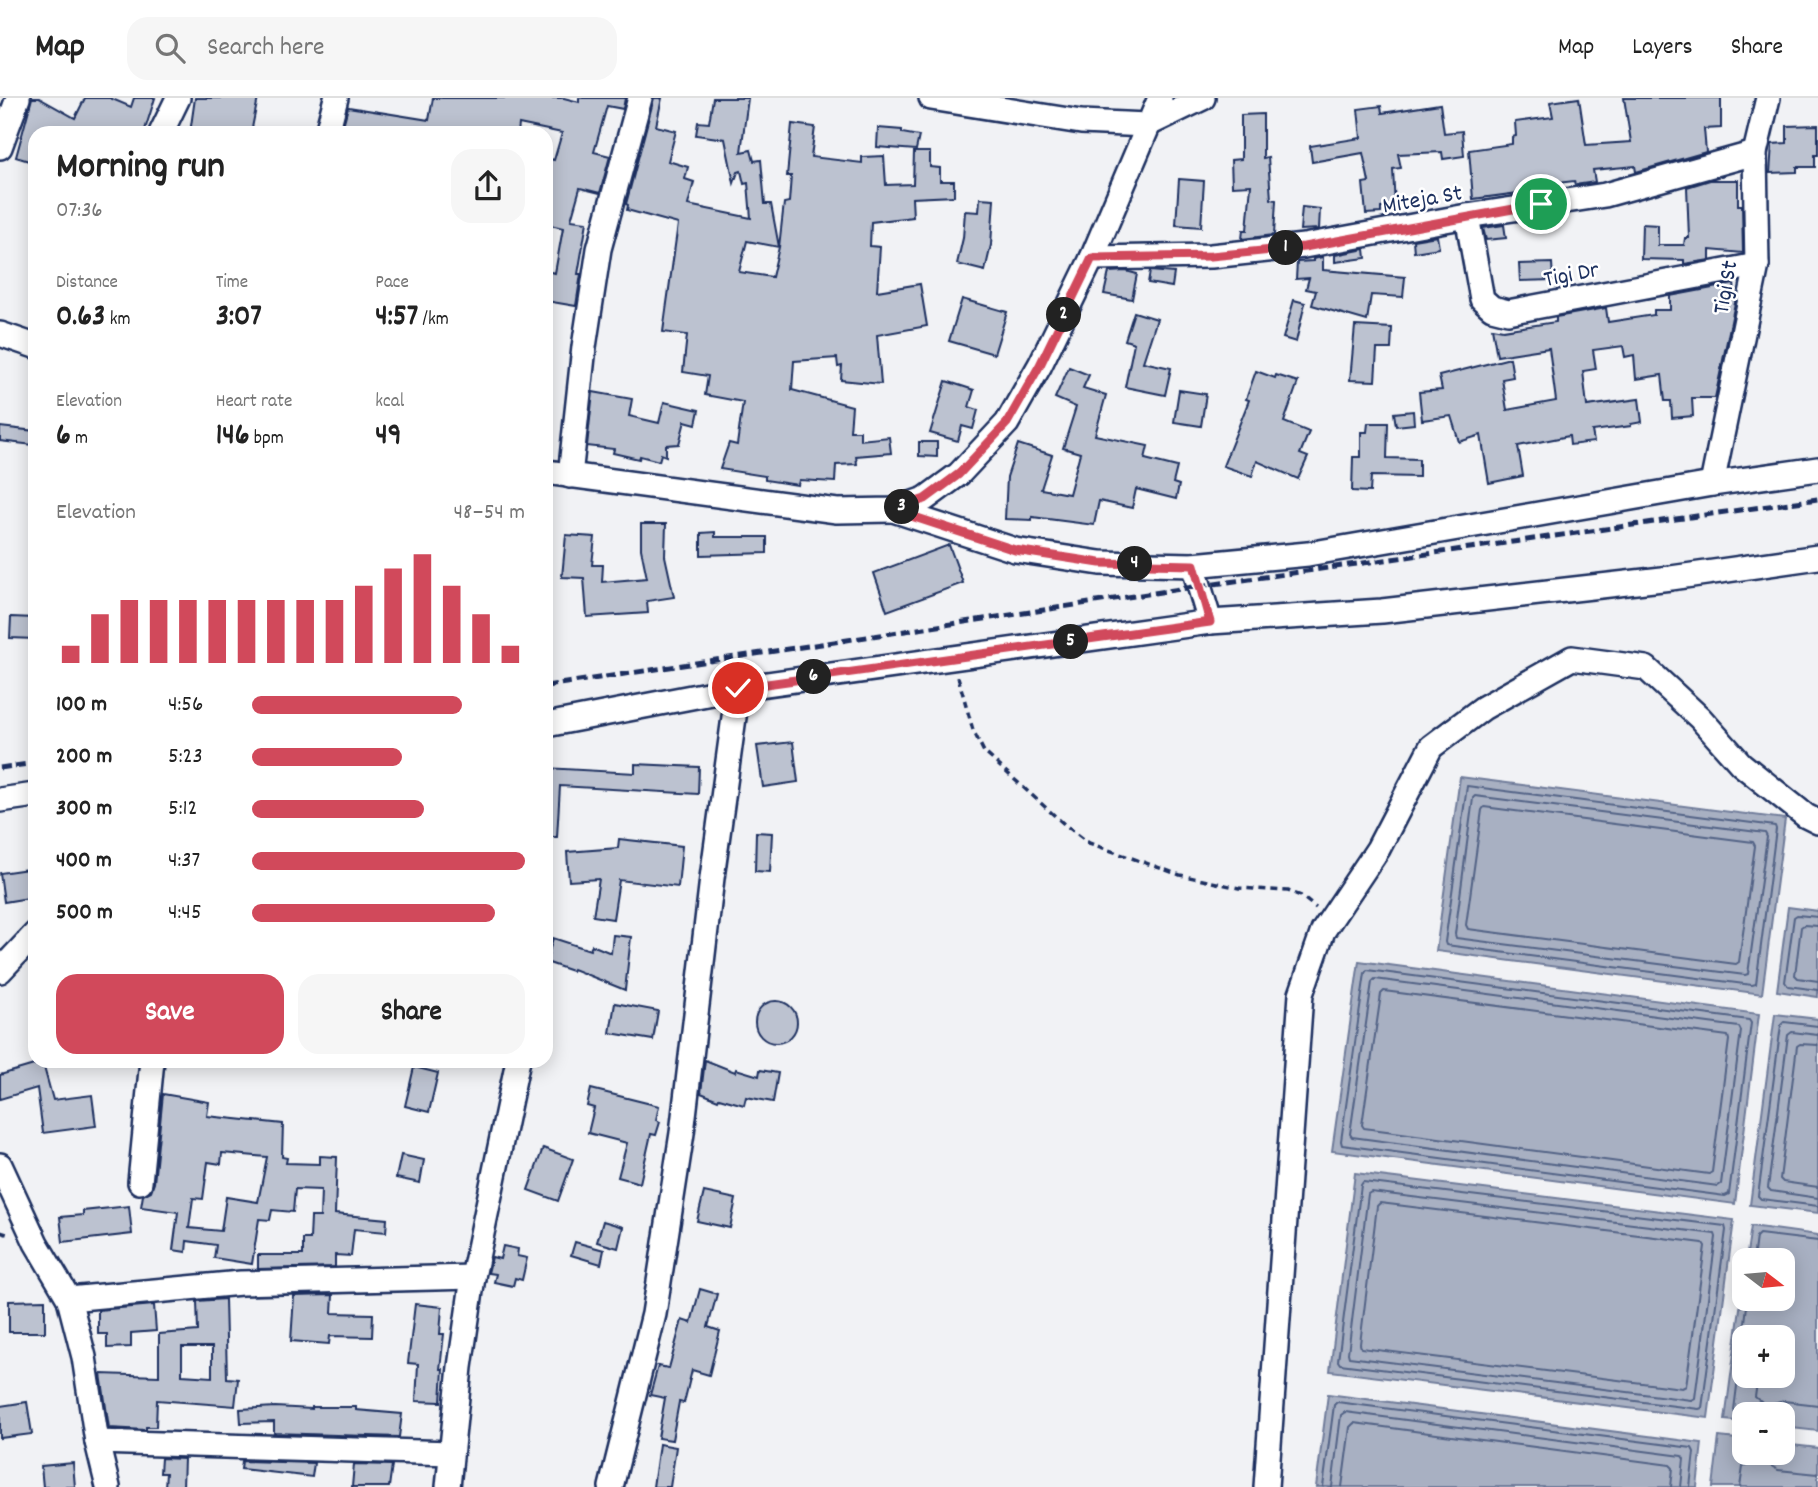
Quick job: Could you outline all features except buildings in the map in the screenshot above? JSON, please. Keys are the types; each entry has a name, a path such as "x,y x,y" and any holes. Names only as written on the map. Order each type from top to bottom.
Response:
{"street":[{"path":"0,147 18,98"},
{"path":"164,126 178,98"},
{"path":"329,126 336,98"},
{"path":"570,476 584,347 599,249 640,98"},
{"path":"931,98 1081,122 1147,125 1203,98"},
{"path":"553,473 838,511 893,510 925,499 959,474 1007,423 1040,365 1092,258 1160,98"},
{"name":"Tigi St","path":"1712,484 1757,265 1755,153 1768,98"},
{"name":"Miteja St","path":"1092,258 1211,256 1304,247 1467,216 1605,195 1755,153"},
{"name":"Tigi Dr","path":"1467,216 1482,299 1492,309 1508,312 1757,265"},
{"path":"0,334 28,344"},
{"path":"893,510 1015,550 1100,563 1194,565 1308,554 1712,484 1818,469"},
{"path":"553,724 738,688 1210,622 1382,611 1671,578 1818,557"},
{"path":"1194,565 1210,622"},
{"path":"1266,1487 1301,994 1323,931 1378,849 1432,747 1483,708 1572,658 1646,668 1700,718 1741,764 1806,816 1818,822"},
{"path":"611,1487 656,1301 682,1133 710,891 738,688"},
{"path":"0,800 28,796"},
{"path":"0,971 28,941"},
{"path":"140,1182 151,1068"},
{"path":"448,1487 460,1367 474,1277 516,1068"},
{"path":"0,1165 36,1243 69,1299 84,1357 97,1442 108,1487"},
{"path":"69,1299 241,1283 474,1277"},
{"path":"97,1442 451,1453"}],"path":[{"path":"953,658 973,730 984,752 1089,843 1180,875 1239,888 1288,891 1301,896 1331,920"}],"water":[{"path":"1460,777 1785,819 1762,994 1436,951"},
{"path":"1788,907 1818,911 1818,997 1777,991"},
{"path":"1359,961 1759,1014 1735,1204 1332,1151"},
{"path":"1775,1014 1818,1019 1818,1213 1750,1205"},
{"path":"1355,1173 1734,1220 1708,1418 1330,1371"},
{"path":"1751,1226 1818,1235 1818,1431 1795,1428 1795,1402 1732,1402 1732,1421 1725,1420 1732,1368 1732,1388 1795,1388 1795,1325 1738,1325 1740,1311 1796,1311 1796,1248 1748,1248"},
{"path":"1328,1394 1702,1443 1697,1487 1316,1487"},
{"path":"1719,1437 1732,1438 1732,1465 1795,1465 1795,1445 1818,1448 1818,1487 1713,1487"}],"railway":[{"path":"553,685 1200,586 1818,499"},
{"path":"0,768 28,764"}],"route":[{"path":"738,688 1210,622 1194,565 1100,563 1015,550 893,510 925,499 959,474 1007,423 1040,365 1092,258 1211,256 1304,247 1541,204"}]}
